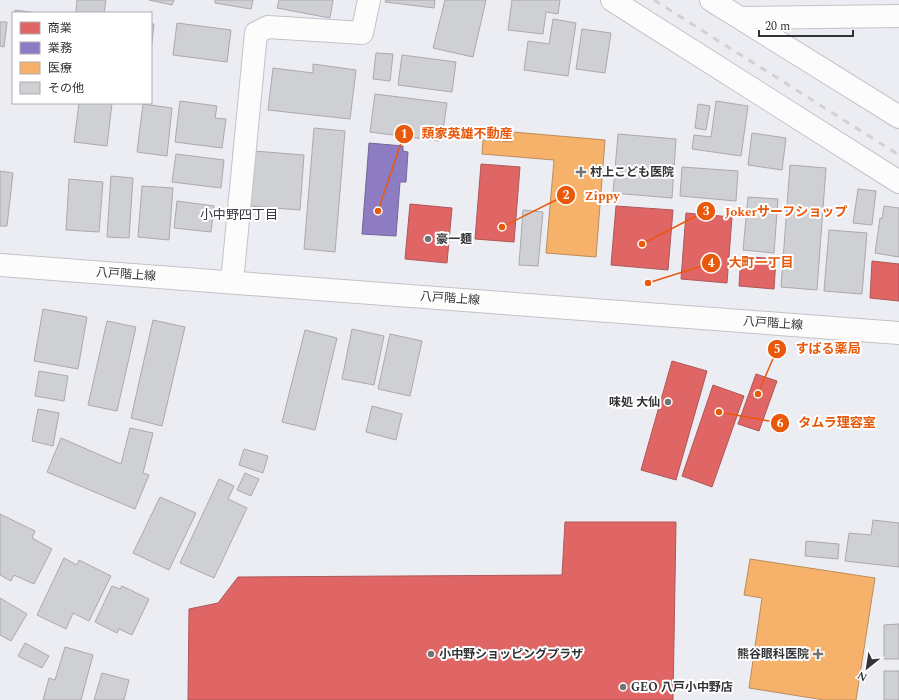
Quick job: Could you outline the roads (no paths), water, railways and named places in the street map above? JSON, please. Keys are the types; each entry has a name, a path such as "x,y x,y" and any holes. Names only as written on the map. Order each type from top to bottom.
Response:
{"street":[{"path":"232,282 256,33 268,28 362,33 369,0"},
{"path":"612,0 899,182"},
{"path":"711,0 899,117"},
{"path":"740,18 899,16"},
{"name":"八戸階上線","path":"0,265 899,333"}],"railway":[{"path":"654,0 899,155"}],"place":[{"name":"村上こども医院","path":"581,172"},
{"name":"類家英雄不動産","path":"378,211"},
{"name":"Zippy","path":"502,227"},
{"name":"豪一麺","path":"428,239"},
{"name":"Jokerサーフショップ","path":"642,244"},
{"name":"大町一丁目","path":"648,283"},
{"name":"すばる薬局","path":"758,394"},
{"name":"味処 大仙","path":"668,402"},
{"name":"タムラ理容室","path":"719,412"},
{"name":"小中野ショッピングプラザ","path":"431,654"},
{"name":"熊谷眼科医院","path":"818,654"},
{"name":"GEO 八戸小中野店","path":"623,687"}],"district":[{"name":"小中野四丁目","path":"239,214"}]}
